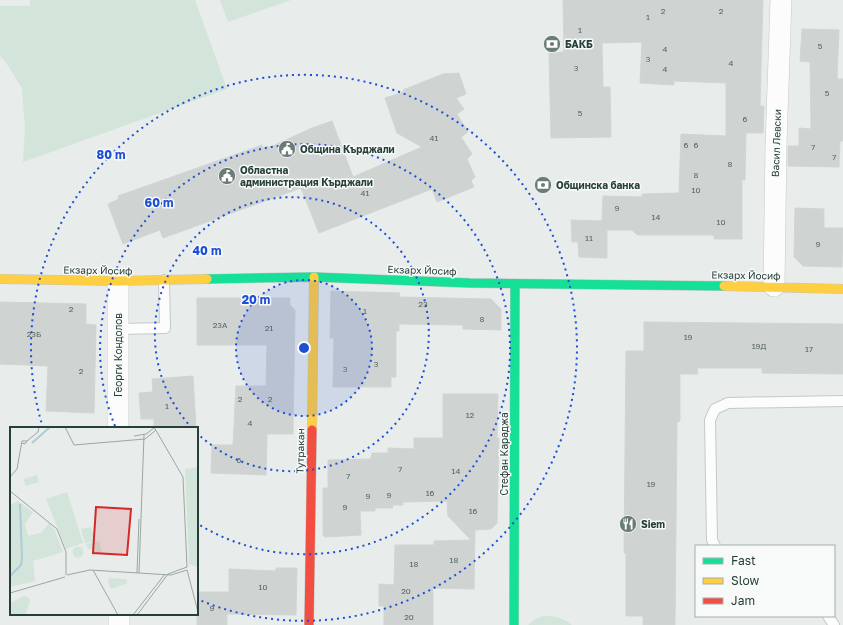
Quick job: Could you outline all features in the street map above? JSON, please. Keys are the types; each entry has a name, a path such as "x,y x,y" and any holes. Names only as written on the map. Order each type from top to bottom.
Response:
{"street":[{"name":"Васил Левски","path":"774,286 776,145 781,0"},
{"name":"Екзарх Йосиф","path":"0,279 118,281 314,277 515,284 774,286 843,289"},
{"name":"Тутракан","path":"309,625 314,277"},
{"name":"Георги Кондолов","path":"118,281 118,427"},
{"name":"Стефан Караджа","path":"514,625 515,284"}],"lane":[{"path":"119,329 165,328 164,280"},
{"path":"714,545 712,540 710,420 715,409 728,403 843,401"}],"green space":[{"path":"30,0 195,0 227,89 23,162 25,128 22,88 5,61 0,56 0,6 30,6"},
{"path":"220,0 291,0 228,22"},
{"path":"543,616 559,618 572,625 528,625 534,620"}],"building":[{"path":"563,0 763,0 760,106 764,106 763,133 746,133 745,180 742,180 742,239 714,239 714,235 637,235 632,230 607,230 607,258 579,257 578,242 572,242 571,220 602,221 603,196 642,197 642,194 679,193 681,134 726,136 726,83 674,81 674,85 640,83 642,42 602,43 603,87 610,87 611,137 551,138 549,53 564,52"},
{"path":"802,29 839,30 837,79 843,79 843,141 840,141 839,167 788,166 788,146 799,146 799,128 811,129 810,62 800,61"},
{"path":"459,73 466,94 456,98 464,109 457,114 468,132 461,137 472,154 467,159 475,177 471,181 474,187 437,202 432,189 319,233 301,188 163,238 160,230 123,244 108,204 119,199 118,196 262,145 263,148 268,146 268,148 312,128 332,121 353,177 422,147 397,133 385,98 404,92 403,90 443,74"},
{"path":"795,208 824,209 824,228 843,228 842,267 803,266 794,257"},
{"path":"331,291 400,293 399,297 491,299 501,309 501,330 463,329 463,325 399,324 399,331 396,331 396,377 391,377 391,387 333,387 334,338 330,338"},
{"path":"197,298 290,298 290,305 295,310 293,434 267,434 266,475 211,473 212,445 233,445 236,386 266,386 267,345 197,345"},
{"path":"0,302 86,304 86,324 96,325 94,413 46,411 48,366 0,364"},
{"path":"644,322 843,324 843,374 762,373 762,368 697,368 698,374 680,374 680,421 677,422 675,625 643,625 643,616 626,616 626,553 624,553 626,351 644,351"},
{"path":"193,376 196,427 154,427 154,419 141,419 139,393 153,392 152,379"},
{"path":"443,394 498,394 497,438 499,438 497,523 491,529 475,530 474,589 433,588 433,625 384,625 384,606 379,606 379,584 394,585 395,545 434,545 434,541 471,540 448,516 447,501 403,502 403,505 392,505 393,508 375,508 375,511 360,511 361,535 325,537 323,535 323,488 328,488 328,460 371,459 372,453 388,453 388,448 414,449 414,438 443,438"},
{"path":"276,568 297,568 296,615 227,614 227,625 197,625 198,592 229,592 229,569 276,571"}],"traffic: fast":[{"path":"207,279 314,277 470,283 724,286"},
{"path":"514,625 515,284"}],"traffic: slow":[{"path":"312,430 314,277"},
{"path":"0,279 118,281 207,279"},
{"path":"724,286 843,289"}],"traffic: jam":[{"path":"309,625 312,430"}],"place":[{"name":"БАКБ","path":"552,44"},
{"name":"Община Кърджали","path":"287,149"},
{"name":"Областна администрация Кърджали","path":"227,176"},
{"name":"Общинска банка","path":"543,185"},
{"name":"Siem","path":"628,524"}]}
